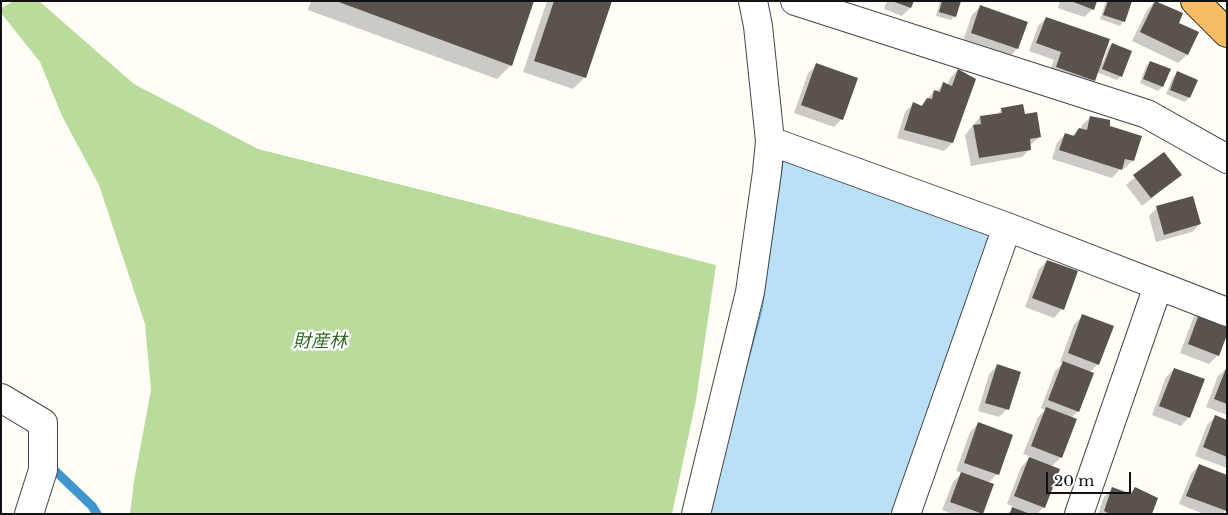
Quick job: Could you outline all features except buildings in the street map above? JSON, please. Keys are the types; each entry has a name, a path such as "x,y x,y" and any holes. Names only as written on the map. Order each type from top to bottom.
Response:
{"highway":[{"path":"1195,1 1227,33"}],"street":[{"path":"696,514 750,292 770,141 758,26 753,1"},
{"path":"796,1 1147,114 1227,158"},
{"path":"770,141 1008,227 1227,312"},
{"path":"906,514 1008,227"},
{"path":"1079,514 1158,286"},
{"path":"1,398 43,424 43,470 29,514"}],"green space":[{"name":"財産林","path":"14,1 39,1 134,84 258,149 716,265 696,400 672,514 130,514 134,481 151,390 145,324 99,185 62,116 40,62 1,13 1,8"}],"water":[{"path":"784,158 995,235 897,514 708,514 762,309"}],"waterway":[{"path":"48,464 92,506 97,514"}]}
